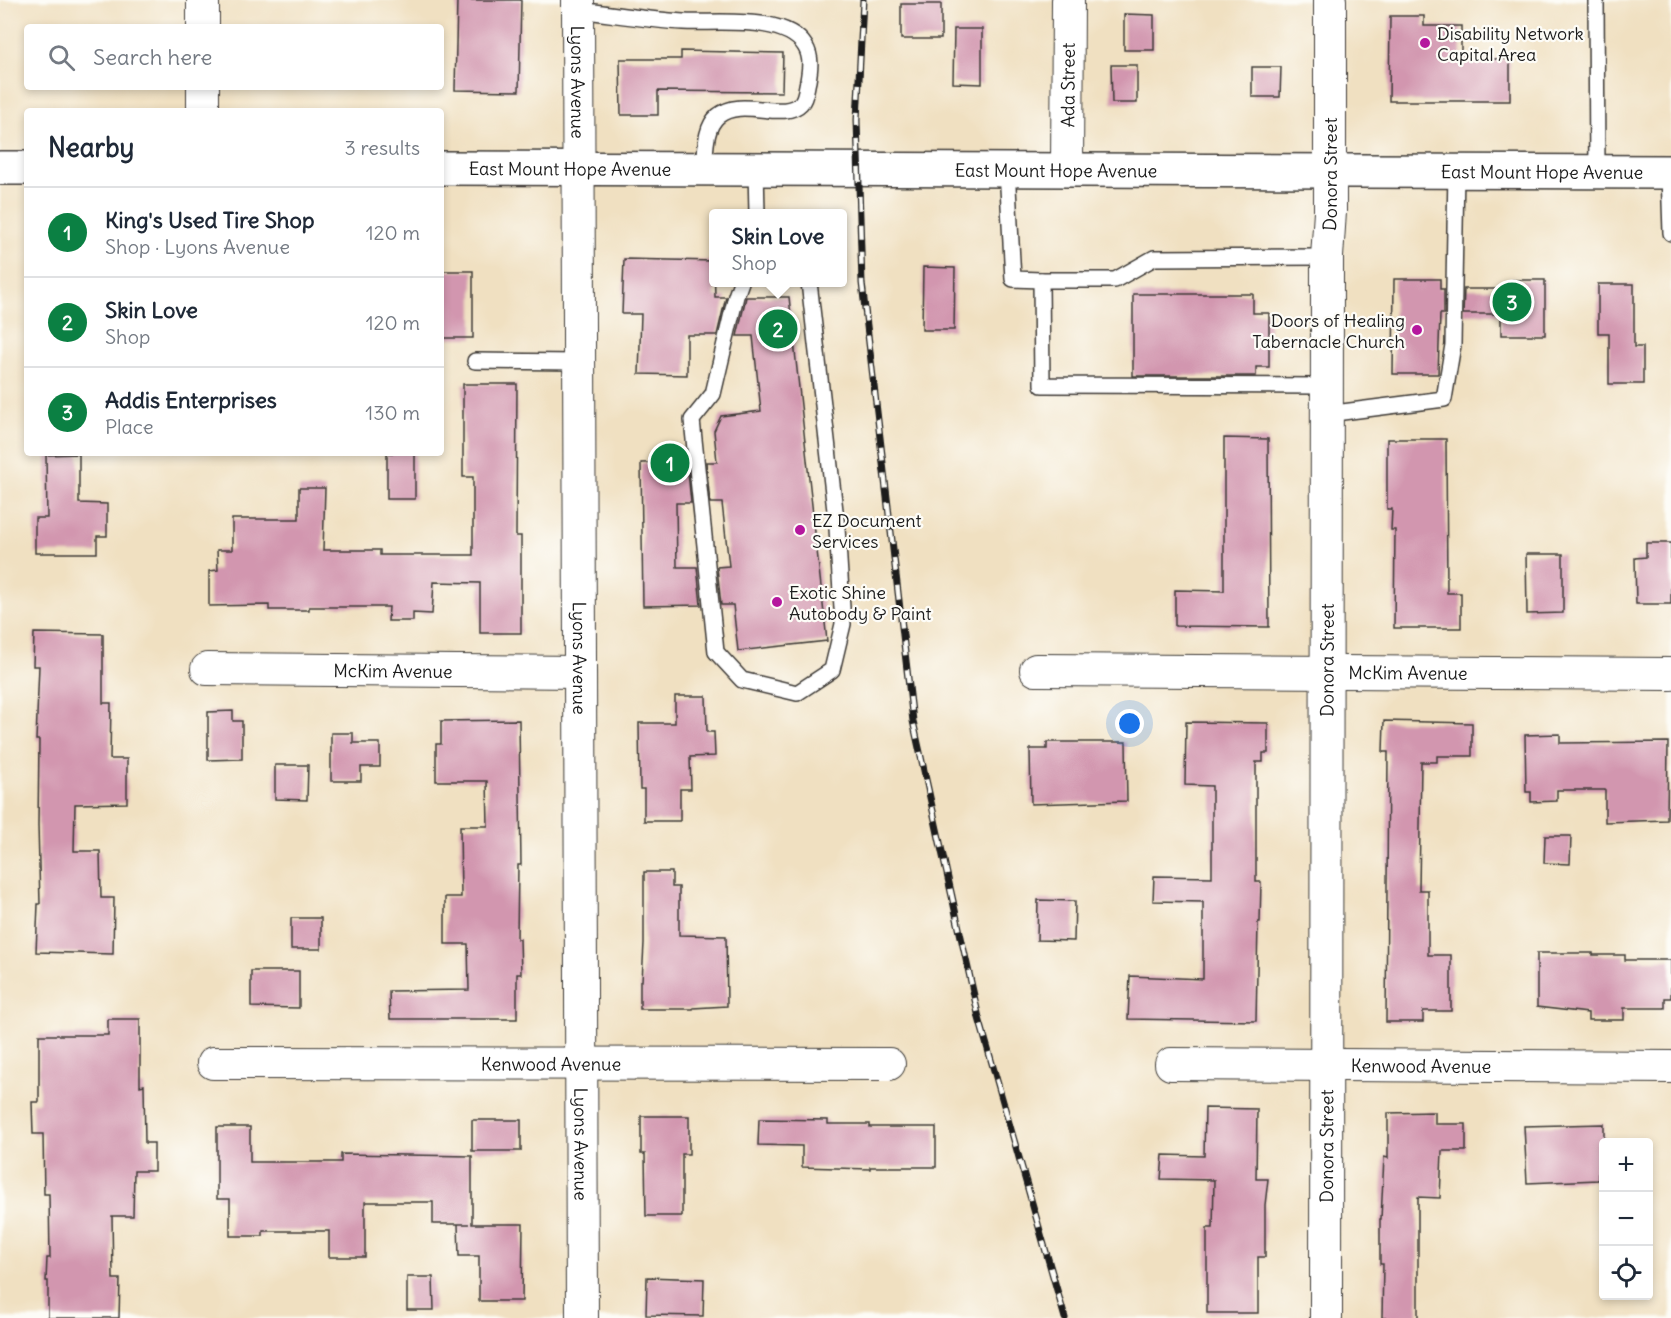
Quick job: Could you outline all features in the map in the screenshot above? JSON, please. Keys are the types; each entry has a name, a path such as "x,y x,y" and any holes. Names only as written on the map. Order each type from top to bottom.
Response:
{"street":[{"path":"203,0 203,24"},
{"name":"Ada Street","path":"1067,169 1068,0"},
{"name":"Donora Street","path":"1326,1318 1327,257 1330,170 1330,0"},
{"name":"Lyons Avenue","path":"578,5 582,1318"},
{"path":"203,90 203,108"},
{"path":"0,168 24,168"},
{"name":"East Mount Hope Avenue","path":"444,168 1670,172"},
{"name":"McKim Avenue","path":"207,669 580,672"},
{"name":"McKim Avenue","path":"1036,670 1671,674"},
{"name":"Kenwood Avenue","path":"213,1063 889,1064"},
{"name":"Kenwood Avenue","path":"1171,1064 1671,1066"}],"lane":[{"path":"1596,0 1597,172"},
{"path":"578,5 683,22 763,24 789,32 801,40 809,52 810,68 805,96 800,104 777,110 743,107 725,111 710,125 704,168"},
{"path":"756,168 756,209"},
{"path":"1007,169 1013,279 1115,280 1154,258 1327,257"},
{"path":"1041,280 1042,384 1327,400 1444,399 1453,345 1456,171"},
{"path":"1670,172 1671,233"},
{"path":"739,287 713,394 692,420 716,651 742,680 797,693 832,670 843,624 837,528 810,287"},
{"path":"475,361 578,362"}],"building":[{"path":"457,0 521,0 519,91 455,90"},
{"path":"901,4 941,4 941,39 901,39"},
{"path":"1124,14 1154,15 1154,50 1124,50"},
{"name":"Disability Network Capital Area","path":"1390,16 1424,16 1424,26 1461,26 1461,59 1510,59 1510,101 1389,101"},
{"path":"954,29 982,29 982,84 953,83"},
{"path":"681,51 783,53 782,92 658,91 658,115 621,115 620,59 681,59"},
{"path":"1111,65 1137,65 1137,103 1112,103"},
{"path":"1252,67 1281,67 1280,97 1252,97"},
{"path":"624,259 709,261 709,287 715,287 715,297 726,297 717,335 687,335 687,375 639,374 641,314 622,314"},
{"path":"923,267 955,268 954,330 922,330"},
{"path":"444,271 473,271 473,338 444,338"},
{"name":"Doors of Healing Tabernacle Church","path":"1394,279 1440,279 1440,289 1444,289 1444,314 1440,314 1438,374 1393,374"},
{"path":"1512,280 1545,280 1545,335 1501,335 1501,314 1463,314 1464,289 1512,289"},
{"path":"1598,284 1634,284 1634,347 1643,347 1643,384 1609,384 1609,333 1598,333"},
{"path":"1133,294 1253,294 1253,313 1269,313 1269,367 1256,367 1256,376 1133,376"},
{"path":"746,297 789,297 827,641 738,651 733,605 721,605 717,567 729,566 722,503 710,503 706,462 717,462 714,431 721,416 761,411 753,336 737,336"},
{"path":"463,384 517,384 516,536 521,536 521,633 480,633 480,583 434,582 432,614 413,613 413,621 388,621 389,607 309,607 309,610 269,610 269,605 209,606 209,571 218,570 217,550 232,550 232,519 299,519 299,488 325,488 323,550 380,550 380,555 473,555 473,477 463,477"},
{"path":"1224,438 1268,439 1269,627 1175,626 1175,590 1224,591"},
{"path":"1387,439 1446,439 1447,593 1461,593 1461,628 1394,628 1395,530 1391,530 1392,509 1387,509"},
{"path":"46,456 79,456 79,503 107,504 107,536 97,536 97,553 35,553 35,518 47,518"},
{"path":"387,456 415,456 415,499 387,499"},
{"path":"687,462 691,503 676,503 677,567 697,567 701,605 643,606 641,463"},
{"path":"1646,543 1671,543 1671,604 1636,604 1635,558 1646,557"},
{"path":"1526,554 1563,554 1563,613 1527,614"},
{"path":"34,633 103,634 103,703 111,703 110,759 127,759 127,803 75,804 74,851 100,851 101,898 114,898 113,954 36,952 38,904 40,904 39,740 36,740 39,666 33,666"},
{"path":"675,696 706,696 707,732 714,732 715,756 690,757 691,789 680,789 680,821 644,821 644,789 640,789 639,723 675,723"},
{"path":"233,711 233,721 242,721 242,759 208,760 208,712"},
{"path":"519,720 521,865 518,865 517,939 520,939 521,974 517,974 517,1019 390,1019 389,991 469,990 468,944 445,944 445,897 461,897 460,826 488,826 487,781 436,781 436,744 441,744 441,721"},
{"path":"1384,721 1472,723 1472,756 1437,756 1437,762 1421,762 1419,890 1428,890 1428,955 1451,955 1451,1011 1423,1011 1423,1022 1386,1022 1388,752 1383,752"},
{"path":"1186,722 1268,723 1268,753 1263,753 1263,762 1256,762 1256,882 1261,882 1256,1021 1128,1019 1130,976 1203,979 1203,902 1153,901 1154,876 1212,877 1212,786 1185,785"},
{"path":"331,733 353,733 353,743 380,743 380,767 361,767 361,781 331,781"},
{"path":"1560,734 1560,743 1668,742 1667,820 1605,822 1605,790 1557,790 1557,801 1531,802 1531,792 1526,792 1525,735"},
{"path":"1047,742 1126,742 1127,801 1031,804 1030,749 1047,749"},
{"path":"275,765 308,765 307,800 275,799"},
{"path":"1545,836 1571,836 1570,864 1544,863"},
{"path":"644,872 672,872 672,887 679,887 679,935 726,936 727,1006 693,1009 640,1009 644,943"},
{"path":"1038,900 1075,901 1074,941 1037,940"},
{"path":"291,918 321,918 321,949 291,949"},
{"path":"1537,953 1593,953 1593,955 1625,955 1625,960 1671,960 1671,998 1665,998 1665,1008 1624,1008 1624,1020 1588,1020 1588,1013 1537,1007"},
{"path":"251,971 299,971 299,1008 251,1007"},
{"path":"108,1019 140,1019 140,1086 144,1085 145,1143 154,1143 154,1171 134,1171 133,1216 112,1216 113,1279 120,1279 119,1318 48,1318 48,1281 46,1281 47,1258 50,1258 49,1194 44,1194 43,1134 33,1134 32,1102 39,1102 39,1035 108,1035"},
{"path":"1205,1108 1257,1109 1256,1179 1268,1179 1265,1205 1265,1257 1258,1257 1258,1313 1207,1313 1207,1228 1213,1228 1214,1180 1161,1179 1163,1155 1204,1156"},
{"path":"1435,1112 1435,1124 1466,1124 1466,1151 1442,1151 1440,1198 1418,1197 1418,1318 1382,1318 1383,1264 1380,1264 1380,1219 1384,1157 1388,1158 1388,1113"},
{"path":"641,1116 689,1116 689,1154 682,1154 682,1216 646,1216 645,1154 641,1154"},
{"path":"759,1119 828,1120 828,1124 870,1124 870,1127 936,1127 936,1167 870,1167 870,1169 802,1167 802,1146 758,1145"},
{"path":"472,1120 521,1120 521,1151 472,1151"},
{"path":"1604,1124 1604,1138 1599,1138 1598,1180 1527,1183 1524,1126"},
{"path":"217,1127 250,1127 250,1162 341,1162 341,1154 472,1156 472,1224 523,1224 522,1301 479,1301 479,1256 459,1256 458,1224 433,1224 433,1202 365,1202 365,1257 329,1257 329,1231 263,1231 263,1236 230,1236 230,1199 217,1199"},
{"path":"407,1277 433,1277 434,1310 407,1310"},
{"path":"647,1277 704,1279 703,1316 646,1315"}],"railway":[{"path":"863,0 857,120 862,283 913,721 979,1018 1065,1318"}],"place":[{"name":"Disability Network Capital Area","path":"1425,43"},
{"name":"Addis Enterprises","path":"1512,302"},
{"name":"Skin Love","path":"778,329"},
{"name":"Doors of Healing Tabernacle Church","path":"1417,330"},
{"name":"King's Used Tire Shop","path":"670,463"},
{"name":"EZ Document Services","path":"800,530"},
{"name":"Exotic Shine Autobody & Paint","path":"777,602"}]}
